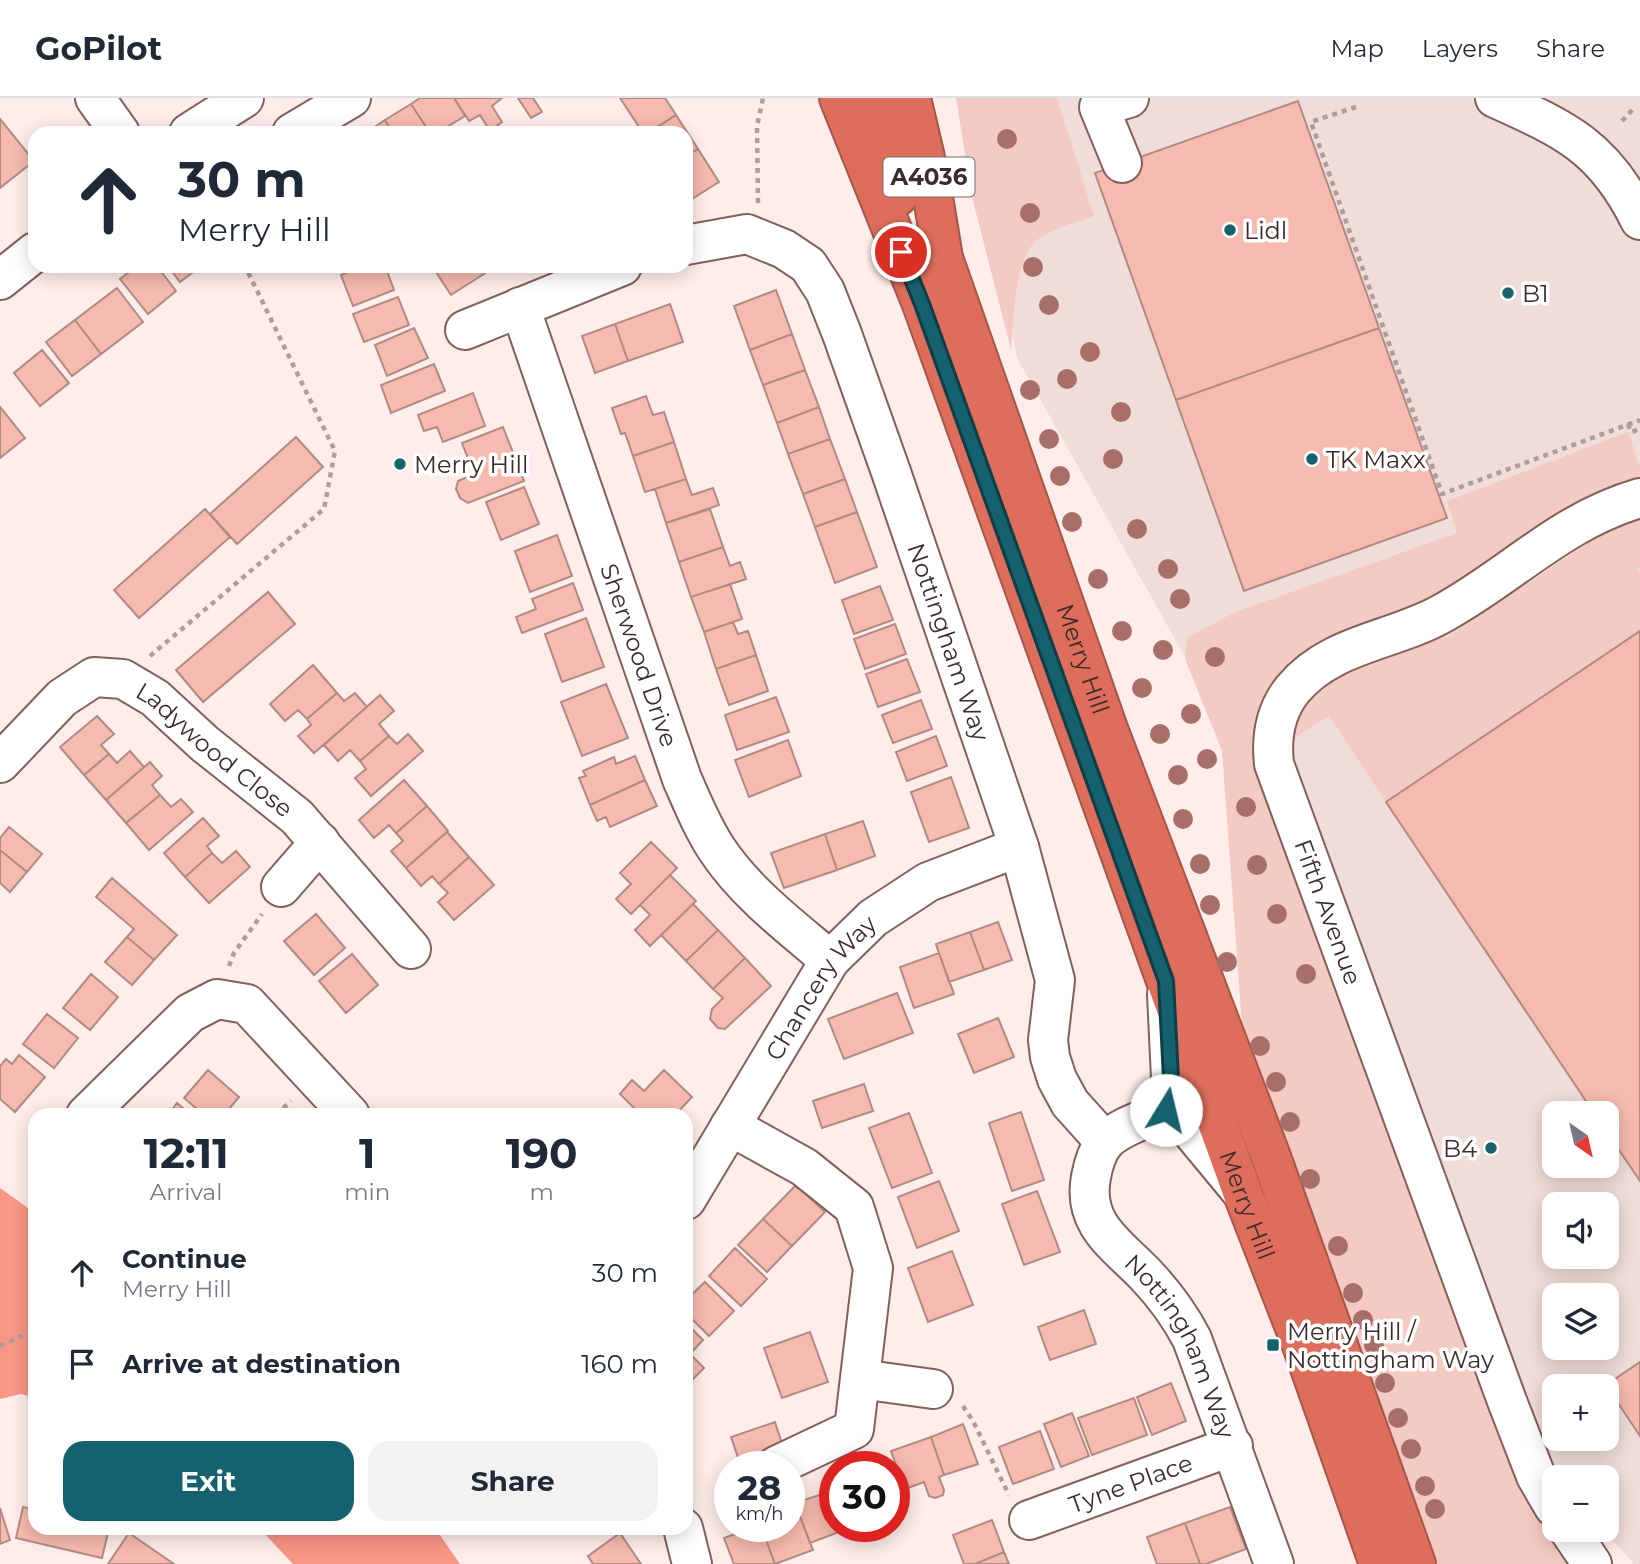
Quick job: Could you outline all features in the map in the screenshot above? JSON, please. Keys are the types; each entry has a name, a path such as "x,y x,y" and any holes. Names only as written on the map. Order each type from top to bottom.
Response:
{"highway":[{"name":"Merry Hill","path":"839,98 922,304 1243,1194 1303,1348 1378,1564"},
{"path":"874,98 885,135 922,304"},
{"name":"Merry Hill","path":"911,98 930,179 943,258 1099,703 1272,1157 1416,1564"},
{"path":"921,98 930,179"}],"street":[{"path":"95,98 115,126"},
{"path":"304,126 351,98"},
{"path":"1122,163 1099,107 1129,98"},
{"path":"1495,98 1558,127 1597,156 1627,194 1640,220"},
{"path":"207,126 237,114"},
{"name":"Nottingham Way","path":"693,244 747,234 784,249 808,265 825,291 856,372 1019,848 1055,980 1048,1040 1057,1079 1070,1103 1105,1142 1090,1180 1088,1194 1092,1213 1105,1235 1179,1314 1192,1339 1274,1564"},
{"path":"0,281 28,258"},
{"path":"465,330 605,273"},
{"name":"Sherwood Drive","path":"520,307 682,779 701,823 720,853 752,891 830,960"},
{"name":"Fifth Avenue","path":"1542,1486 1505,1393 1279,776 1272,749 1276,717 1292,690 1314,669 1336,655 1443,614 1572,526 1602,510 1640,498"},
{"name":"Ladywood Close","path":"0,763 62,698 94,677 123,679 155,698 205,744 287,808 320,842 411,949"},
{"path":"281,887 320,842"},
{"name":"Chancery Way","path":"693,1188 830,960 873,918 929,882 1019,848"},
{"path":"1166,981 1171,1078 1166,1110"},
{"path":"93,1108 190,1013 217,999 247,1004 344,1108"},
{"path":"1105,1142 1126,1127 1166,1110"},
{"path":"1166,1110 1182,1120 1243,1194"},
{"path":"730,1126 804,1167 854,1207 873,1268 854,1429 805,1452"},
{"path":"860,1379 933,1389"},
{"name":"Tyne Place","path":"1029,1520 1233,1447"},
{"path":"685,1535 692,1564"},
{"path":"1577,1542 1592,1564"}],"path":[{"path":"758,239 757,126 763,98"},
{"path":"1356,107 1311,122 1442,494 1640,420"},
{"path":"1622,121 1634,108"},
{"path":"123,679 324,509 335,451 248,273"},
{"path":"1628,424 1631,432 1640,429"},
{"path":"217,999 234,953 281,887"},
{"path":"0,1346 28,1333"},
{"path":"933,1389 959,1400 973,1422 1017,1510 1029,1520"}],"shaded area":[{"path":"956,98 1057,98 1094,216 1046,234 1027,252 1016,294 1011,350 972,197"},
{"path":"969,98 1640,98 1640,1564 1634,1564 1614,1542 1619,1542 1619,1465 1551,1465 1546,1451 1619,1451 1619,1374 1542,1374 1542,1440 1366,979 1017,358"},
{"path":"1628,432 1640,467 1640,486 1262,717 1254,753 1290,862 1542,1483 1542,1542 1566,1542 1575,1564 1430,1564 1244,1052 1222,751 1185,659 1187,638 1233,613 1457,533 1447,501"},
{"path":"1640,515 1640,566 1637,569 1640,573 1640,631 1386,802 1329,716 1291,740 1288,717 1315,685 1371,656 1449,636 1610,528"},
{"path":"0,1188 28,1208 28,1396 21,1394 0,1399"},
{"path":"266,1535 440,1535 460,1564 293,1564"}],"building":[{"path":"420,98 454,98 465,116 449,126 425,126 411,104"},
{"path":"454,98 502,98 492,106 502,122 497,126 487,126 480,115 469,121"},
{"path":"518,98 533,98 542,112 531,118"},
{"path":"620,98 665,98 676,115 659,126 638,126"},
{"name":"Lidl","path":"1298,101 1379,328 1176,400 1095,173"},
{"path":"411,104 425,126 389,126 385,120"},
{"path":"676,115 683,126 659,126"},
{"path":"0,119 28,154 28,166 0,188"},
{"path":"385,120 389,126 376,126"},
{"path":"698,149 719,182 693,198 693,152"},
{"path":"128,273 162,273 176,291 148,314 120,279"},
{"path":"173,273 192,273 180,282"},
{"path":"388,273 394,290 353,306 341,275"},
{"path":"437,273 485,273 451,295"},
{"path":"117,288 143,322 101,354 75,320"},
{"path":"776,290 792,334 750,350 734,306"},
{"path":"398,297 409,325 364,342 353,314"},
{"path":"670,304 683,342 628,361 615,324"},
{"path":"75,320 101,354 72,376 46,342"},
{"path":"615,324 628,361 595,373 582,336"},
{"path":"414,328 428,358 387,376 375,345"},
{"name":"TK Maxx","path":"1379,328 1447,518 1244,591 1176,400"},
{"path":"792,334 805,370 763,385 750,350"},
{"path":"42,350 69,383 40,406 14,373"},
{"path":"434,364 445,391 391,413 381,385"},
{"path":"805,370 819,407 777,423 763,385"},
{"path":"473,393 485,426 443,442 437,427 424,431 418,415"},
{"path":"646,396 653,415 664,412 674,442 633,456 625,433 621,434 612,408"},
{"path":"0,407 25,438 0,458"},
{"path":"819,407 830,439 788,454 777,423"},
{"path":"503,427 524,481 468,503 460,498 456,489 458,481 474,474 462,443"},
{"path":"296,437 323,467 237,544 210,514"},
{"path":"830,439 845,479 803,494 788,454"},
{"path":"674,442 686,479 645,492 633,456"},
{"path":"686,479 692,495 713,488 719,505 666,523 655,489"},
{"path":"845,479 857,512 815,527 803,494"},
{"path":"524,487 539,524 501,540 486,502"},
{"path":"205,509 230,537 139,618 114,590"},
{"path":"710,509 723,547 679,562 666,523"},
{"path":"857,512 877,567 835,583 815,527"},
{"path":"557,535 572,576 530,592 515,551"},
{"path":"723,547 730,566 740,562 746,579 691,597 679,562"},
{"path":"573,583 583,610 522,633 516,617 536,609 532,599"},
{"path":"730,584 742,619 704,632 691,597"},
{"path":"880,586 893,620 854,634 842,600"},
{"path":"268,592 295,624 203,702 176,670"},
{"path":"586,618 604,667 562,682 545,634"},
{"path":"733,622 738,634 748,631 756,655 716,669 704,632"},
{"path":"895,624 906,654 865,669 854,639"},
{"path":"1640,631 1640,1181 1619,1150 1619,1101 1586,1101 1386,802"},
{"path":"756,655 768,691 729,705 716,669"},
{"path":"907,659 920,692 878,707 866,674"},
{"path":"313,665 337,693 307,719 298,710 285,721 270,704"},
{"path":"606,684 628,738 582,756 561,702"},
{"path":"337,693 344,701 355,693 367,707 314,753 298,736 311,725 307,719"},
{"path":"380,695 394,711 379,724 389,736 360,761 350,750 338,761 324,745"},
{"path":"776,697 789,732 737,750 725,715"},
{"path":"921,700 932,729 893,743 882,715"},
{"path":"97,716 114,734 101,745 109,754 84,775 60,747"},
{"path":"408,734 423,751 371,796 355,778 366,769 360,761 389,736 397,744"},
{"path":"936,736 947,766 907,781 896,752"},
{"path":"788,740 801,776 749,797 735,760"},
{"path":"130,751 144,767 106,800 84,775 109,754 117,763"},
{"path":"635,756 645,780 590,805 579,778 586,776 583,771 614,757 616,764"},
{"path":"150,762 162,776 152,785 160,795 126,823 106,800"},
{"path":"951,777 969,828 929,842 911,792"},
{"path":"404,780 427,806 396,833 389,825 374,838 359,820"},
{"path":"645,780 657,806 610,827 606,817 597,821 590,805"},
{"path":"160,795 171,807 181,799 193,812 149,850 126,823"},
{"path":"427,806 448,831 406,868 391,851 403,841 396,833"},
{"path":"203,818 219,836 207,846 212,853 185,877 164,853"},
{"path":"863,821 875,856 837,870 825,834"},
{"path":"9,827 42,854 27,872 0,850 0,838"},
{"path":"447,832 469,857 439,884 432,876 421,886 406,868"},
{"path":"825,834 837,870 784,888 771,853"},
{"path":"651,842 677,868 631,914 616,899 631,884 620,873"},
{"path":"0,850 27,872 10,892 0,883"},
{"path":"236,851 250,867 209,903 185,877 212,853 222,863"},
{"path":"469,857 494,885 454,920 438,902 448,893 439,884"},
{"path":"670,875 696,901 650,946 635,930 650,915 640,905"},
{"path":"112,878 177,935 154,960 127,937 134,929 96,897"},
{"path":"693,904 718,930 686,961 661,935"},
{"path":"316,914 345,948 314,975 284,941"},
{"path":"998,922 1012,960 984,970 970,932"},
{"path":"718,930 745,958 713,989 686,961"},
{"path":"970,932 984,970 949,982 936,944"},
{"path":"127,937 154,960 132,985 105,962"},
{"path":"939,953 954,994 914,1008 900,967"},
{"path":"352,954 378,985 346,1013 319,981"},
{"path":"745,958 771,986 725,1029 718,1028 710,1019 712,1009 723,998 713,989"},
{"path":"91,974 118,997 90,1030 63,1008"},
{"path":"897,993 913,1033 844,1059 828,1019"},
{"path":"47,1014 78,1038 54,1068 23,1044"},
{"path":"998,1018 1014,1057 974,1073 958,1034"},
{"path":"19,1055 45,1077 15,1112 0,1099 0,1066 6,1059 12,1064"},
{"path":"208,1070 239,1097 230,1108 196,1108 184,1098"},
{"path":"664,1070 692,1097 682,1108 634,1108 620,1094 632,1080 644,1091"},
{"path":"864,1084 873,1111 822,1128 813,1101"},
{"path":"1021,1112 1044,1180 1012,1191 989,1123"},
{"path":"909,1113 932,1173 892,1188 869,1128"},
{"path":"939,1181 959,1231 917,1248 898,1197"},
{"path":"796,1185 825,1212 792,1246 763,1219"},
{"path":"1037,1191 1060,1252 1024,1265 1002,1204"},
{"path":"763,1219 792,1246 767,1272 738,1245"},
{"path":"735,1248 767,1279 741,1306 709,1276"},
{"path":"952,1251 973,1305 928,1322 908,1268"},
{"path":"705,1282 734,1311 709,1336 693,1320 693,1293"},
{"path":"1084,1310 1096,1344 1050,1360 1038,1327"},
{"path":"693,1330 703,1340 693,1351"},
{"path":"810,1332 828,1382 782,1398 764,1348"},
{"path":"693,1357 704,1368 693,1379"},
{"path":"1640,1362 1640,1436 1619,1404 1619,1376"},
{"path":"1171,1383 1186,1421 1152,1435 1137,1397"},
{"path":"1134,1398 1147,1435 1092,1455 1078,1418"},
{"path":"1072,1413 1089,1456 1061,1467 1044,1424"},
{"path":"775,1422 784,1451 736,1451 731,1437"},
{"path":"963,1424 978,1464 944,1475 931,1437"},
{"path":"1040,1431 1054,1469 1013,1484 999,1447"},
{"path":"931,1437 944,1475 939,1477 943,1495 935,1498 929,1496 924,1482 910,1487 910,1451 891,1451"},
{"path":"819,1495 819,1540 810,1543 805,1530 805,1500"},
{"path":"23,1507 28,1508 28,1535 107,1535 102,1558 16,1538"},
{"path":"1230,1507 1246,1549 1200,1564 1185,1523"},
{"path":"0,1508 10,1540 0,1544"},
{"path":"992,1520 1004,1552 975,1564 964,1564 953,1535"},
{"path":"1185,1523 1200,1564 1157,1564 1147,1537"},
{"path":"805,1529 813,1550 775,1564 767,1542 805,1542"},
{"path":"128,1535 132,1535 174,1564 108,1564"},
{"path":"617,1535 621,1535 641,1564 593,1564 588,1556"},
{"path":"726,1542 767,1542 775,1564 734,1564"},
{"path":"1004,1552 1009,1564 975,1564"}],"place":[{"name":"Lidl","path":"1230,230"},
{"name":"B1","path":"1508,293"},
{"name":"TK Maxx","path":"1312,459"},
{"name":"Merry Hill","path":"400,464"},
{"name":"B4","path":"1491,1148"},
{"name":"Merry Hill / Nottingham Way","path":"1273,1345"}],"route":[{"path":"901,252 1166,981 1171,1078 1166,1110"}]}
